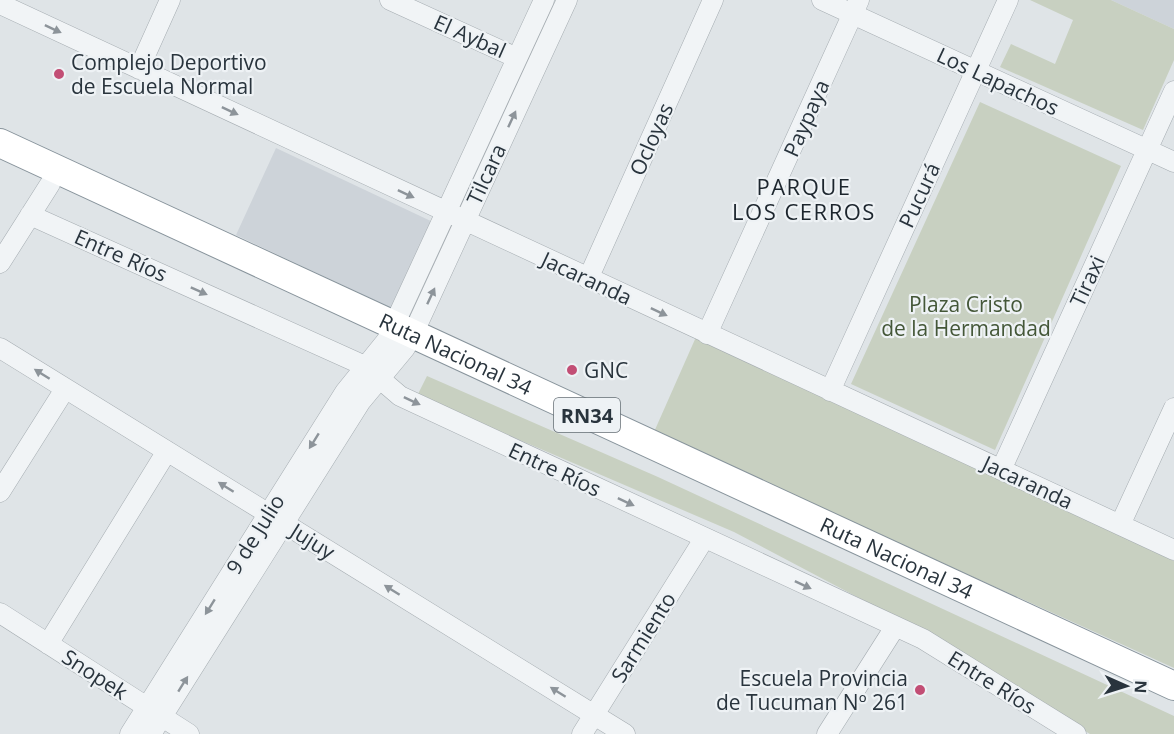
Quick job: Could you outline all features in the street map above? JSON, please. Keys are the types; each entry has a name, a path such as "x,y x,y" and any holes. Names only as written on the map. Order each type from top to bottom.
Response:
{"highway":[{"name":"Ruta Nacional 34","path":"0,144 400,337 1174,701"},
{"name":"Ruta Nacional 34","path":"0,160 400,337 1174,686"}],"street":[{"path":"139,69 170,0"},
{"name":"El Aybal","path":"390,0 517,58"},
{"name":"Tilcara","path":"400,337 446,212 544,0"},
{"name":"Tilcara","path":"400,337 465,221 567,0"},
{"name":"Ocloyas","path":"588,279 713,0"},
{"name":"Los Lapachos","path":"822,0 856,7 975,71 1174,162"},
{"name":"Pucurá","path":"830,391 1008,0"},
{"name":"Jacaranda","path":"0,4 23,7 139,69 1174,550"},
{"name":"Paypaya","path":"707,334 856,7"},
{"name":"Tiraxi","path":"1001,470 1174,91"},
{"path":"0,263 50,184"},
{"name":"Entre Ríos","path":"30,214 372,372 400,396 923,639 1076,734"},
{"name":"9 de Julio","path":"130,734 155,712 276,518 345,392 372,372 400,337"},
{"name":"Jujuy","path":"0,348 625,734"},
{"path":"0,492 65,389"},
{"path":"1120,525 1174,408"},
{"path":"48,644 167,451"},
{"name":"Sarmiento","path":"582,734 704,539"},
{"name":"Snopek","path":"0,613 189,734"},
{"path":"827,734 895,627"},
{"name":"9 de Julio","path":"152,734 155,712"}],"shaded area":[{"path":"1111,0 1174,0 1174,29"},
{"path":"276,148 435,223 393,309 236,235"}],"green space":[{"path":"1030,0 1111,0 1174,29 1174,60 1143,130 1000,67 1011,44 1055,64 1073,20"},
{"name":"Plaza Cristo de la Hermandad","path":"980,102 1121,166 995,450 851,384"},
{"path":"696,337 1174,561 1174,668 654,432"},
{"path":"427,376 658,477 1174,716 1174,734 1090,734 929,635 734,532 417,396"}],"place":[{"name":"Complejo Deportivo de Escuela Normal","path":"59,74"},
{"name":"GNC","path":"572,370"},
{"name":"Escuela Provincia de Tucuman Nº 261","path":"920,690"}],"district":[{"name":"PARQUE LOS CERROS","path":"804,198"}]}
